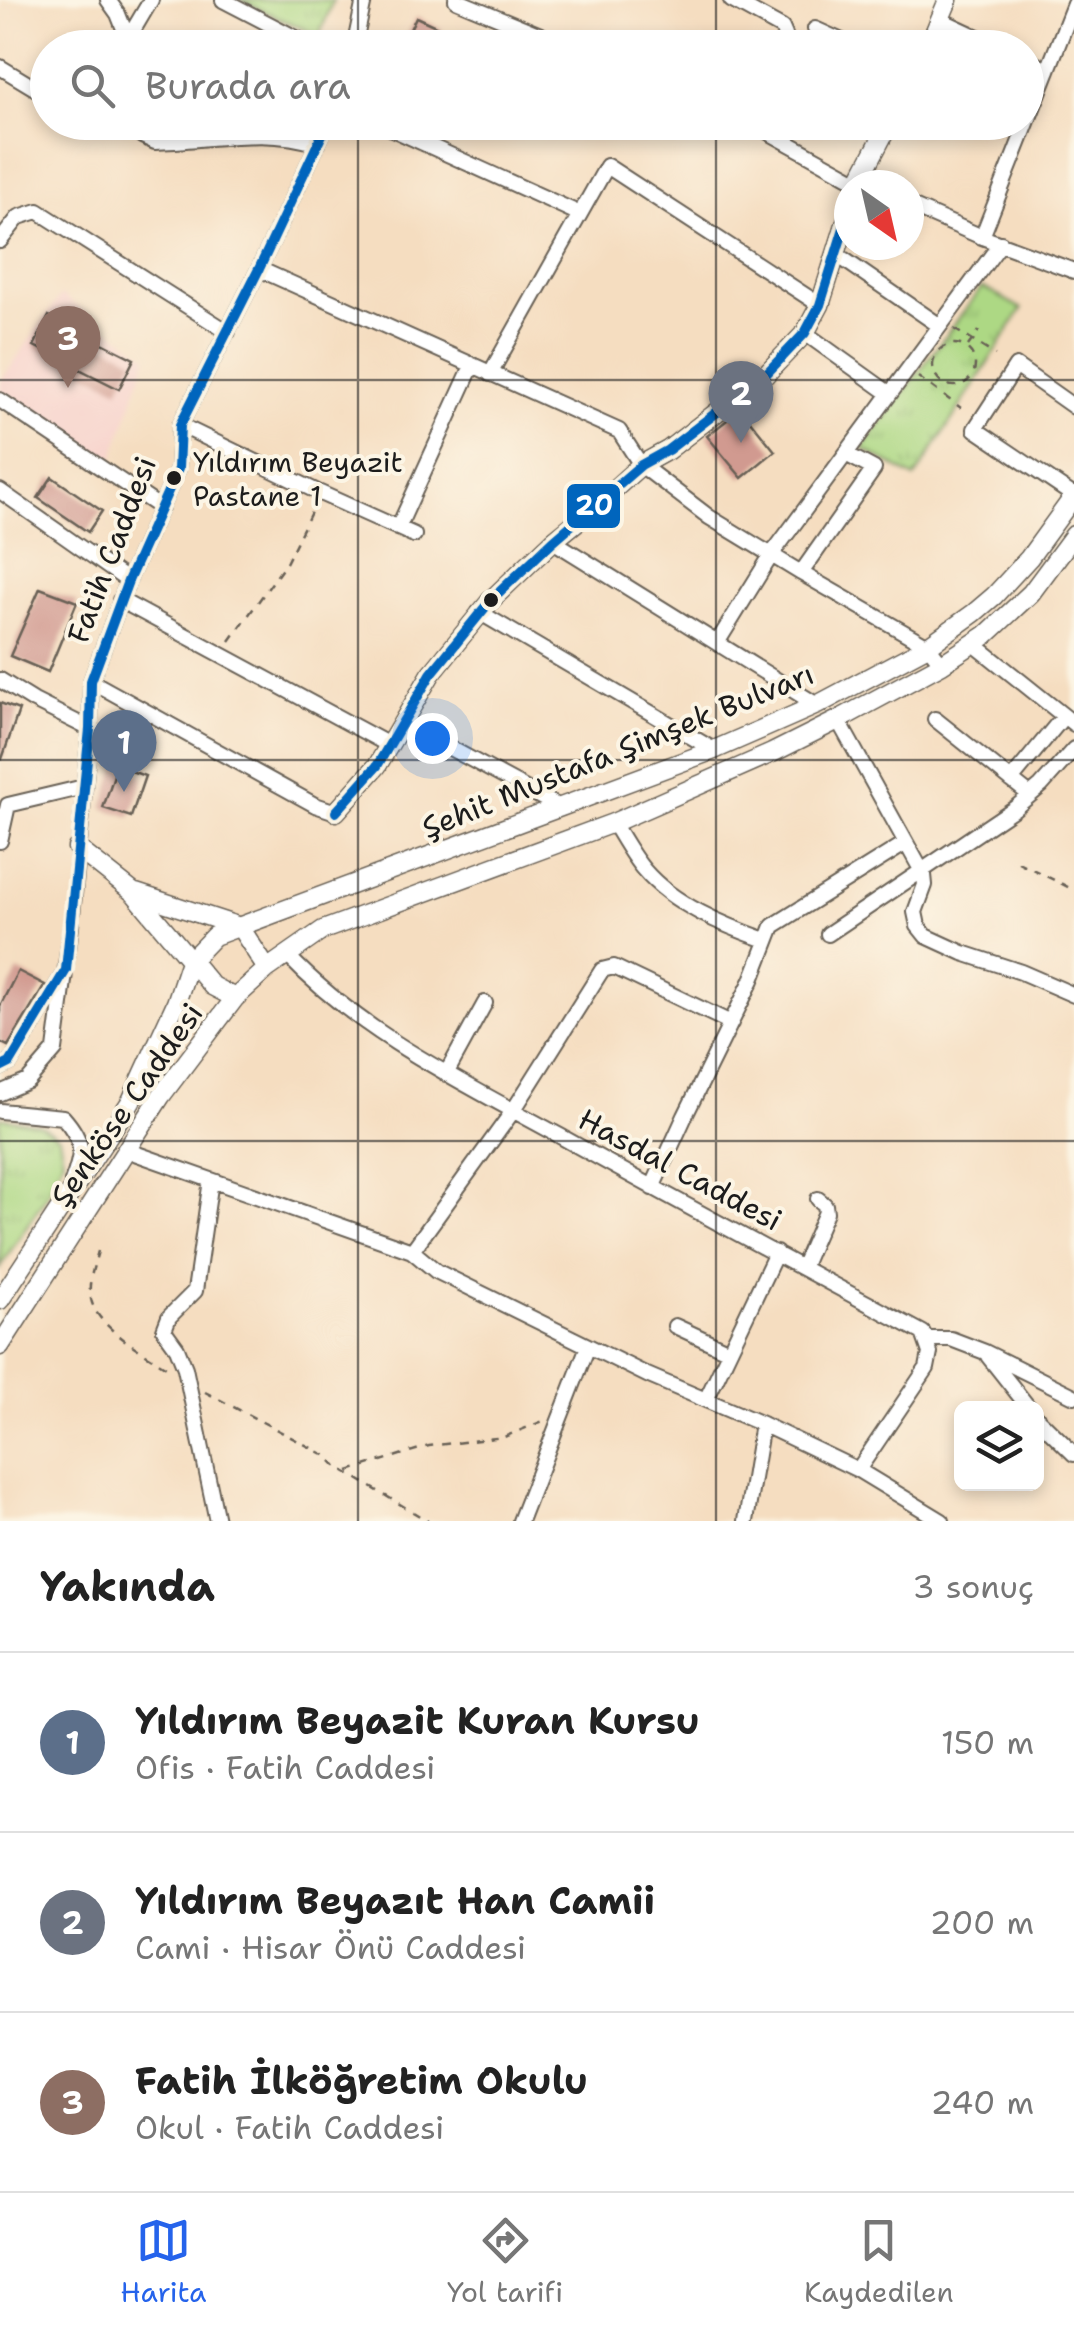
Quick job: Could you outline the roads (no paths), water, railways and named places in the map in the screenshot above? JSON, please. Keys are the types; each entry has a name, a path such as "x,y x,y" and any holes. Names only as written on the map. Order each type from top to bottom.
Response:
{"main road":[{"path":"937,30 948,0"},
{"path":"867,170 881,140"},
{"path":"336,812 377,766 431,674 479,612 513,577 641,465 668,450 765,375 805,333 820,305 834,260"},
{"name":"Şehit Mustafa Şimşek Bulvarı","path":"190,962 214,936 714,750 817,705 928,646 974,613 1029,558 1074,496"},
{"name":"Şehit Mustafa Şimşek Bulvarı","path":"235,998 267,969 323,930 613,824 772,754 942,664 1001,623 1031,593 1074,535"},
{"path":"78,848 134,893 212,986 235,998"},
{"path":"134,893 240,927 267,969"},
{"name":"Şenköse Caddesi","path":"0,1300 131,1101 176,1003 190,962"},
{"name":"Şenköse Caddesi","path":"0,1346 160,1096 235,998"}],"street":[{"path":"108,0 122,30"},
{"path":"134,30 151,0"},
{"path":"223,0 280,30"},
{"path":"363,7 374,0"},
{"path":"456,0 528,30"},
{"path":"732,0 783,30"},
{"path":"1044,80 1074,4"},
{"path":"942,20 963,30"},
{"path":"0,67 30,85"},
{"path":"1044,68 1048,70"},
{"path":"151,140 182,140"},
{"path":"304,140 318,144"},
{"name":"Fatih Caddesi","path":"0,1093 28,1081 56,1050 92,681 120,600 178,469 180,424 320,140"},
{"path":"417,140 580,214"},
{"path":"782,140 835,170"},
{"path":"982,237 1020,140"},
{"path":"490,374 607,166 820,305"},
{"path":"0,241 18,216 38,211 228,332"},
{"path":"924,212 1074,271"},
{"path":"718,643 772,554 1002,243"},
{"path":"845,260 942,324"},
{"path":"259,270 620,431 641,465 709,517 928,646 942,664"},
{"path":"805,333 890,394"},
{"path":"398,528 472,366"},
{"path":"1074,407 1016,366 975,429 1074,496"},
{"path":"0,400 161,508"},
{"path":"180,424 414,535"},
{"path":"800,573 874,469 846,454"},
{"path":"0,491 128,581"},
{"path":"553,542 817,705"},
{"path":"120,600 389,745"},
{"path":"479,612 714,750"},
{"path":"974,644 1069,720 1011,780"},
{"path":"0,680 90,729"},
{"path":"92,681 315,805 336,812"},
{"path":"838,720 922,870 925,885 914,912 926,936 1074,995"},
{"path":"935,720 1030,795"},
{"path":"402,722 561,808"},
{"path":"828,934 1030,795 1074,749"},
{"path":"0,840 8,806 84,787"},
{"path":"613,824 637,862 662,888 727,926 766,940"},
{"path":"652,1188 752,980 773,926 906,843"},
{"name":"Hasdal Caddesi","path":"287,956 317,987 412,1055 927,1339"},
{"path":"412,1251 514,1111 598,974 606,968 614,967 731,1023"},
{"path":"3,1064 66,970"},
{"path":"446,1074 485,1003"},
{"path":"0,1111 63,1117 69,1124 81,1157 65,1201"},
{"path":"126,1150 412,1251 436,1270 647,1376 858,1470 942,1521"},
{"path":"211,1180 195,1291 169,1316 164,1330 182,1358 217,1521"},
{"path":"802,1268 826,1212 818,1199"},
{"path":"706,1400 776,1253"},
{"path":"675,1326 729,1351"},
{"path":"858,1470 927,1368 927,1339 952,1339 1074,1396"},
{"path":"520,1521 588,1346"},
{"path":"985,1352 1024,1401"},
{"path":"746,1521 762,1424"},
{"path":"1044,1425 1074,1454"}],"place":[{"name":"Fatih İlköğretim Okulu","path":"68,388"},
{"name":"Yıldırım Beyazıt Han Camii","path":"741,443"},
{"name":"Yıldırım Beyazit Pastane 1","path":"174,478"},
{"name":"Yıldırım Beyazit Kuran Kursu","path":"124,792"}]}
